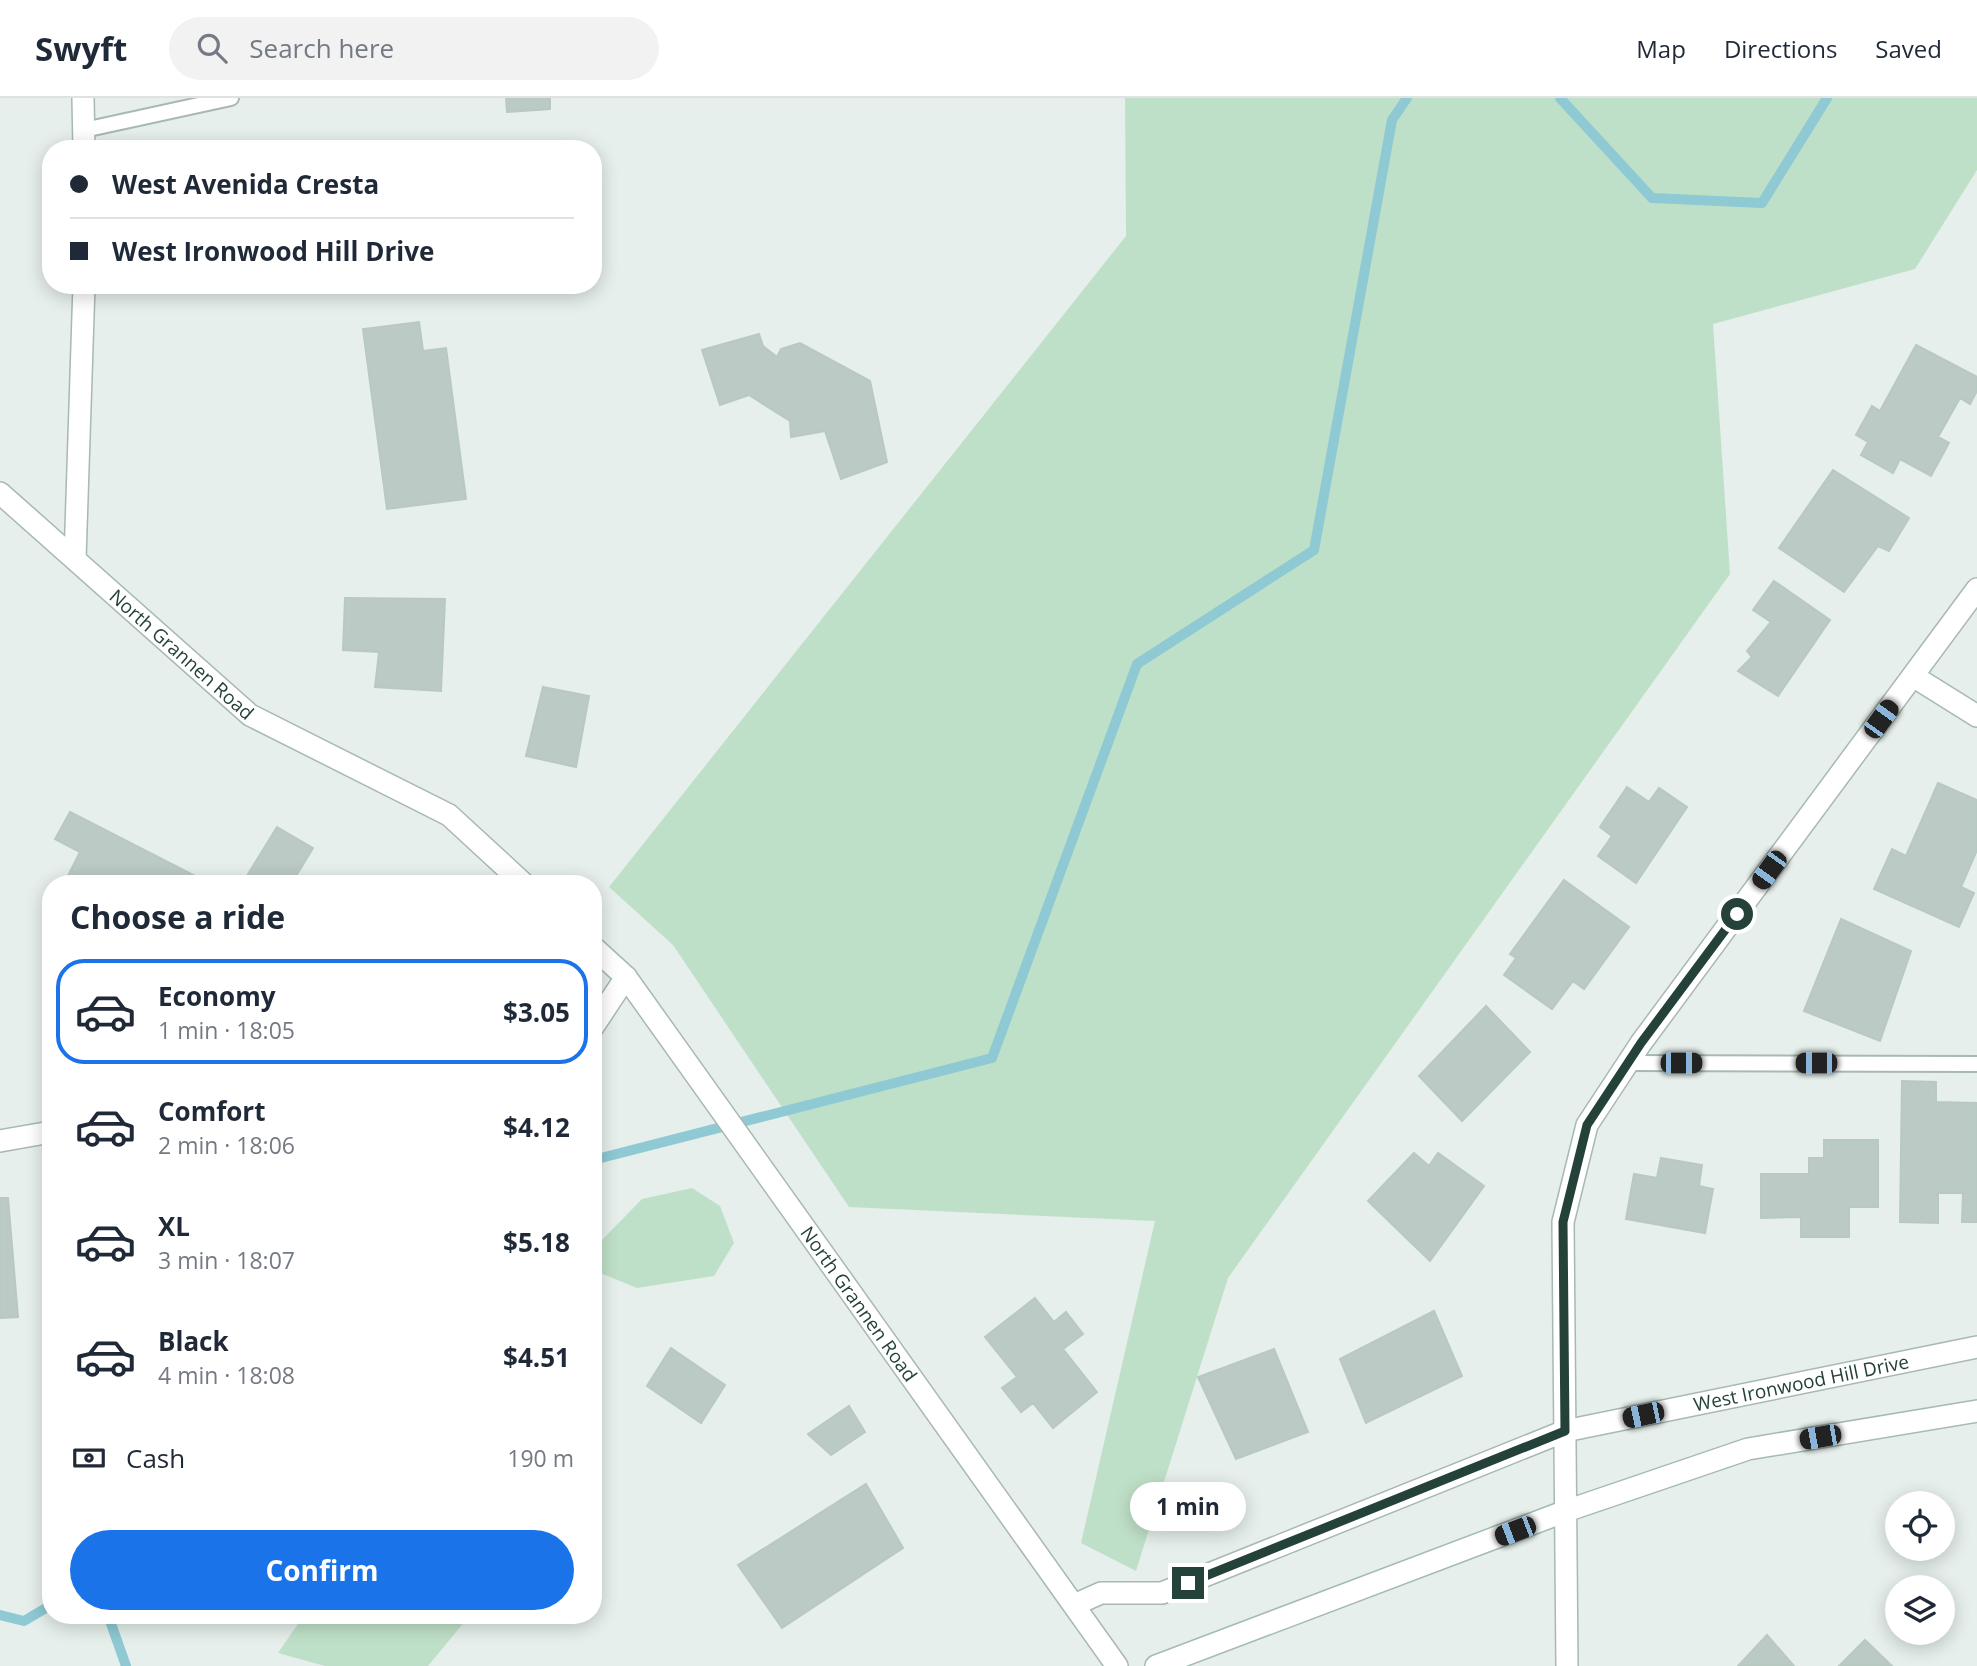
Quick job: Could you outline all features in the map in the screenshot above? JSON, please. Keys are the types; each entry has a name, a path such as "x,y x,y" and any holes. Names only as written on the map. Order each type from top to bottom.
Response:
{"street":[{"path":"83,98 84,140"},
{"path":"75,559 84,294"},
{"name":"North Grannen Road","path":"0,493 250,715 449,815 514,875"},
{"path":"1567,1666 1563,1222 1587,1125 1627,1063 1977,589"},
{"path":"1913,676 1977,716"},
{"name":"North Grannen Road","path":"602,955 626,977 1117,1666"},
{"path":"602,1013 626,977"},
{"path":"0,1141 42,1134"},
{"name":"West Ironwood Hill Drive","path":"1074,1605 1101,1593 1162,1593 1565,1431 1977,1348"},
{"path":"1156,1666 1566,1511 1748,1449 1977,1411"}],"lane":[{"path":"84,140 231,98"},
{"path":"1627,1063 1977,1064"}],"green space":[{"path":"1125,98 1977,98 1977,170 1915,269 1713,324 1730,574 1228,1278 1136,1571 1081,1543 1155,1221 849,1207 673,945 609,887 1126,236"},
{"path":"692,1188 720,1206 734,1243 714,1276 637,1288 602,1274 602,1240 642,1199"},
{"path":"298,1624 463,1624 428,1666 325,1666 278,1653"}],"building":[{"path":"506,98 550,98 550,109 507,112"},
{"path":"419,322 423,351 446,348 466,499 387,509 363,329"},
{"path":"759,334 763,346 777,357 781,349 800,343 870,381 887,462 841,479 825,431 791,437 790,421 749,395 720,405 702,350"},
{"path":"1916,345 1977,377 1977,391 1970,404 1960,398 1938,437 1949,443 1931,476 1900,459 1893,473 1861,455 1868,442 1856,435 1872,406 1880,411"},
{"path":"1833,470 1909,518 1889,551 1878,546 1844,592 1779,548"},
{"path":"1774,581 1830,620 1778,696 1738,671 1752,657 1747,651 1771,622 1753,610"},
{"path":"345,598 445,599 441,691 375,687 379,652 343,650"},
{"path":"543,687 589,696 576,767 526,756"},
{"path":"1938,783 1977,800 1977,850 1961,887 1974,893 1959,927 1874,889 1892,849 1906,856"},
{"path":"1627,787 1649,802 1659,788 1687,807 1636,883 1598,856 1612,836 1600,827"},
{"path":"70,812 193,875 68,875 80,852 55,839"},
{"path":"277,827 313,848 297,875 248,875"},
{"path":"1564,880 1629,927 1584,989 1573,981 1552,1009 1504,975 1516,958 1510,954"},
{"path":"1841,919 1911,951 1880,1041 1804,1011"},
{"path":"1486,1006 1530,1052 1462,1121 1419,1076"},
{"path":"1902,1081 1936,1082 1936,1102 1977,1103 1977,1222 1962,1222 1963,1193 1938,1193 1938,1223 1900,1222"},
{"path":"1824,1140 1878,1140 1878,1207 1849,1207 1849,1237 1801,1237 1801,1217 1761,1218 1761,1174 1809,1174 1809,1158 1824,1158"},
{"path":"1414,1153 1429,1166 1438,1153 1484,1186 1430,1261 1368,1201"},
{"path":"1661,1158 1702,1165 1699,1186 1713,1189 1705,1233 1626,1219 1634,1174 1657,1178"},
{"path":"0,1198 8,1198 18,1317 0,1318"},
{"path":"1035,1298 1054,1322 1066,1312 1083,1334 1063,1349 1097,1392 1053,1428 1033,1403 1021,1412 1002,1388 1017,1377 985,1337"},
{"path":"1434,1311 1462,1376 1366,1423 1340,1359"},
{"path":"671,1348 725,1385 701,1423 647,1386"},
{"path":"1274,1349 1308,1432 1236,1459 1198,1377"},
{"path":"849,1406 865,1432 831,1455 808,1434"},
{"path":"866,1484 903,1548 782,1628 738,1565"},
{"path":"1767,1635 1794,1666 1738,1666"},
{"path":"1865,1640 1892,1666 1839,1666"}],"waterway":[{"path":"602,1158 992,1058 1137,664 1314,550 1392,120 1407,98"},
{"path":"1560,98 1652,198 1762,203 1827,98"},
{"path":"0,1615 24,1621 42,1610"},
{"path":"111,1624 126,1666"}],"route":[{"path":"1188,1583 1565,1431 1563,1222 1587,1125 1641,1043 1737,914"}]}
